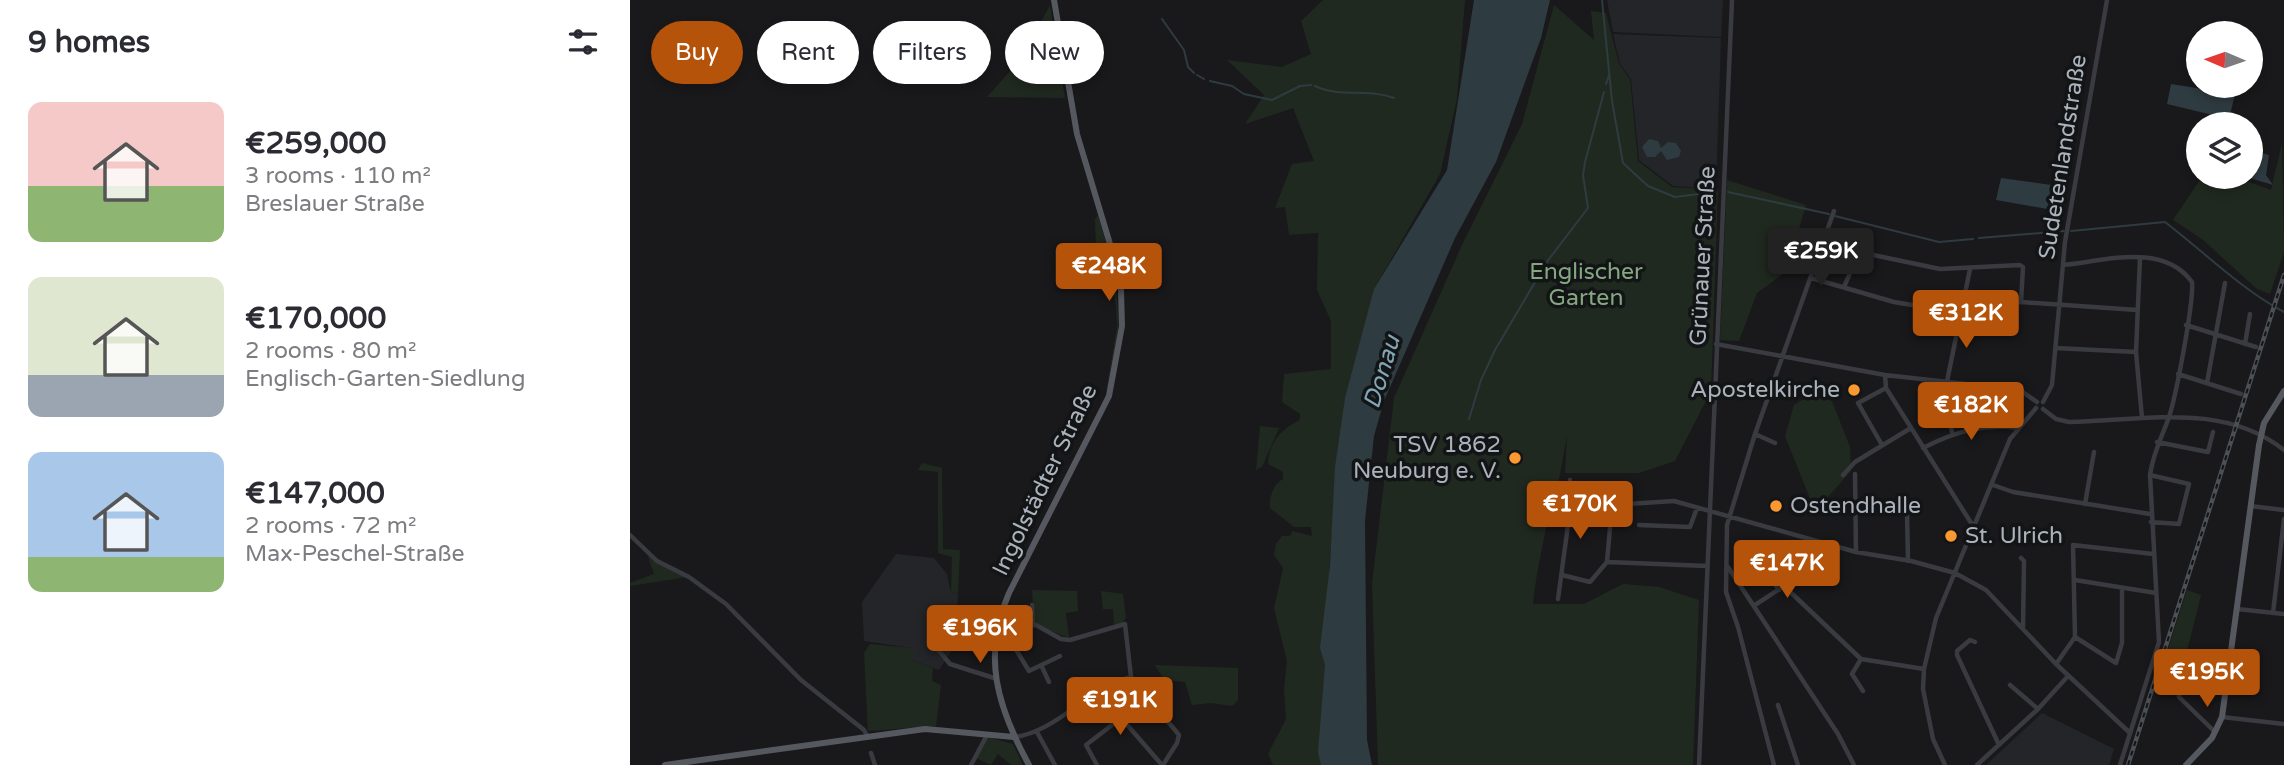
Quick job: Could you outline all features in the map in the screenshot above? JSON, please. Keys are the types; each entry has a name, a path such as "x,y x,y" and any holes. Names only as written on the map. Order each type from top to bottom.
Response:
{"main road":[{"name":"Ingolstädter Straße","path":"1029,765 1013,737 994,678 1001,629 1009,593 1100,418 1115,374 1122,308 1116,264 1077,134 1054,0"},
{"path":"2186,765 2215,733 2222,717 2262,433 2272,407 2284,391"},
{"path":"665,765 936,728 1013,737"}],"street":[{"name":"Grünauer Straße","path":"1699,765 1732,0"},
{"name":"Sudetenlandstraße","path":"2040,402 2052,384 2063,265 2107,0"},
{"path":"1774,765 1738,627 1726,592 1728,518 1755,433 1834,211"},
{"path":"1844,287 1855,255 1860,252 1920,266 1970,268 2020,265 2024,267 2021,302"},
{"path":"2063,265 2140,258 2165,259 2184,271 2192,282 2169,417 2157,442 2150,475 2159,642 2120,765"},
{"path":"2140,258 2136,352 2142,418"},
{"path":"1952,432 1944,396 1970,268"},
{"path":"1811,278 1903,303 1962,309 2021,302 2137,310"},
{"path":"2207,383 2225,283"},
{"path":"2245,344 2250,314"},
{"path":"2186,325 2256,347"},
{"path":"1716,344 1885,375 2021,390 2040,402 2043,409 2056,419 2069,422 2169,417 2221,421 2262,433 2284,450"},
{"path":"2055,348 2136,352"},
{"path":"2178,374 2241,394"},
{"path":"1885,375 1886,388 1973,527"},
{"path":"1882,445 1858,403 1886,388"},
{"path":"1945,765 1933,739 1925,709 1924,669 1938,613 1993,485 2003,455 2019,428 2040,402"},
{"path":"2036,408 2043,409"},
{"path":"1843,475 1882,445 1911,428"},
{"path":"1923,448 1952,432 1976,428 2019,428"},
{"path":"2157,442 2208,452 2213,432"},
{"path":"1755,433 1775,443"},
{"path":"2085,504 2094,453"},
{"path":"1855,474 1856,552"},
{"path":"2150,475 2189,484 2179,524 2151,522"},
{"path":"1558,599 1571,503 1570,480"},
{"path":"1993,485 2013,492 2150,514"},
{"path":"1571,503 1612,505 1662,500 1856,552 1955,573 1986,590 2068,676 2130,733"},
{"path":"1562,575 1590,582 1607,562 1612,505"},
{"path":"2250,506 2284,510"},
{"path":"1639,525 1690,527 1697,508"},
{"path":"1907,512 1908,561"},
{"path":"2273,613 2282,555 2284,519"},
{"path":"630,536 657,561 689,577 726,604 791,670 864,730 868,737"},
{"path":"2056,664 2075,637 2073,545 2153,554"},
{"path":"2021,558 2024,561 2023,629"},
{"path":"1759,561 1782,588 1861,659 1924,669"},
{"path":"1607,562 1707,566"},
{"path":"1727,567 1838,734 1854,765"},
{"path":"1755,606 1782,588 1798,567"},
{"path":"2075,580 2156,593"},
{"path":"2075,637 2116,663 2122,643 2122,588"},
{"path":"1032,604 1033,625"},
{"path":"2237,609 2284,614"},
{"path":"1060,656 1042,667 1027,670 1001,629 1042,626 1061,639 1070,640 1125,624 1131,677 1179,735 1163,765 1097,690"},
{"path":"1975,642 1970,640 1956,655 1999,745"},
{"path":"935,646 950,664 994,678"},
{"path":"1861,659 1852,674 1863,691"},
{"path":"1042,667 1049,682"},
{"path":"1977,765 2038,709 2068,676"},
{"path":"1013,737 1037,732 1097,690 1131,677"},
{"path":"2010,685 2038,709"},
{"path":"2180,691 2179,697 2186,706 2215,733"},
{"path":"1778,705 1798,765"},
{"path":"2222,717 2284,724"},
{"path":"1097,765 1086,745 1121,718"},
{"path":"1037,732 1055,765"},
{"path":"971,765 987,734"},
{"path":"871,753 875,765"}],"shaded area":[{"path":"1607,0 1723,0 1721,37 1613,32"},
{"path":"1613,34 1721,38 1716,189 1673,186 1639,160 1631,79 1620,64"},
{"path":"2284,270 2284,279 2130,765 2127,765"},
{"path":"896,554 934,558 947,574 951,592 958,594 956,644 939,670 912,660 912,648 864,641 862,602"},
{"path":"2042,713 2114,749 2109,765 1986,765"}],"green space":[{"path":"1323,0 1465,0 1457,99 1440,174 1374,289 1333,521 1324,639 1320,648 1325,665 1322,762 1321,765 1273,765 1268,754 1286,719 1284,689 1287,661 1274,608 1283,568 1274,555 1276,544 1282,536 1290,536 1292,531 1312,536 1311,527 1294,527 1270,508 1272,492 1283,479 1283,472 1268,464 1269,456 1277,437 1300,420 1300,414 1282,402 1284,374 1331,369 1331,321 1317,290 1318,233 1289,235 1285,207 1275,208 1292,164 1314,161 1293,108 1245,124 1264,95 1227,60 1282,67 1311,54 1301,21"},
{"path":"1050,5 1053,21 1041,21"},
{"name":"Englischer Garten","path":"1554,5 1594,40 1591,11 1606,13 1619,64 1630,79 1638,161 1672,187 1718,190 1711,391 1675,461 1639,473 1565,473 1567,436 1553,512 1549,510 1533,604 1584,604 1623,584 1659,587 1699,600 1693,765 1378,765 1372,584 1394,398 1462,245 1522,124"},
{"path":"1005,77 1005,84 1063,84 1065,98 987,97"},
{"path":"2282,143 2284,252 2270,294 2257,289 2202,239 2173,220 2194,189 2263,187 2271,190"},
{"path":"1727,180 1806,205 1786,272 1757,293 1739,341 1720,340"},
{"path":"1098,215 1111,263 1118,306 1116,350 1105,399 1117,327 1112,282 1096,250 1095,219"},
{"path":"1812,394 1832,401 1850,447 1851,471 1820,506 1811,501 1785,436 1794,405"},
{"path":"1260,426 1279,428 1262,467 1256,470"},
{"path":"922,463 942,468 943,549 960,550 958,594 951,592 952,557 938,553 938,472 918,470"},
{"path":"647,554 688,577 630,586 630,583 654,574"},
{"path":"1032,590 1077,591 1078,611 1066,613 1069,638 1034,624"},
{"path":"2187,590 2201,595 2177,691 2155,689"},
{"path":"1101,591 1123,594 1126,618 1121,624 1114,625 1113,609 1103,609"},
{"path":"870,644 913,648 912,660 933,668 932,681 941,685 936,726 868,731 864,653"},
{"path":"1155,665 1238,668 1238,700 1232,706 1211,703 1192,705 1185,682 1164,680"},
{"path":"988,737 1013,744 1023,765 1011,765 998,754 991,765 976,758"}],"water":[{"name":"Donau","path":"1474,0 1550,0 1541,38 1496,162 1455,238 1384,401 1374,436 1365,521 1367,740 1372,765 1321,765 1318,752 1325,665 1320,648 1330,565 1335,467 1345,398 1374,289 1447,170"},
{"path":"2171,84 2186,86 2186,98 2234,98 2231,112 2200,112 2167,104"},
{"path":"1649,139 1658,141 1661,148 1668,142 1676,143 1681,151 1679,157 1667,160 1661,151 1655,157 1647,157 1642,147"},
{"path":"2263,153 2269,155 2266,175 2273,185 2263,182"},
{"path":"2001,178 2066,187 2064,212 1996,200"}],"waterway":[{"path":"1602,0 1612,101 1623,163 1648,186 1675,197 1715,192"},
{"path":"1162,19 1184,50 1188,67 1194,73"},
{"path":"1197,75 1204,79"},
{"path":"1606,84 1609,75"},
{"path":"1210,81 1232,86 1244,94 1272,100 1300,86 1311,85"},
{"path":"1315,86 1334,92 1394,98"},
{"path":"1546,263 1588,208 1583,175 1604,92"},
{"path":"1728,192 1829,214"},
{"path":"1835,216 1939,242 1973,239"},
{"path":"2071,231 2165,222 2238,281 2284,312"},
{"path":"1979,238 2064,231"},
{"path":"1469,419 1481,380 1495,350 1541,272"}],"railway":[{"path":"2128,765 2284,275"}],"place":[{"name":"Apostelkirche","path":"1854,390"},
{"name":"TSV 1862 Neuburg e. V.","path":"1515,458"},
{"name":"Ostendhalle","path":"1776,506"},
{"name":"St. Ulrich","path":"1951,536"}]}
